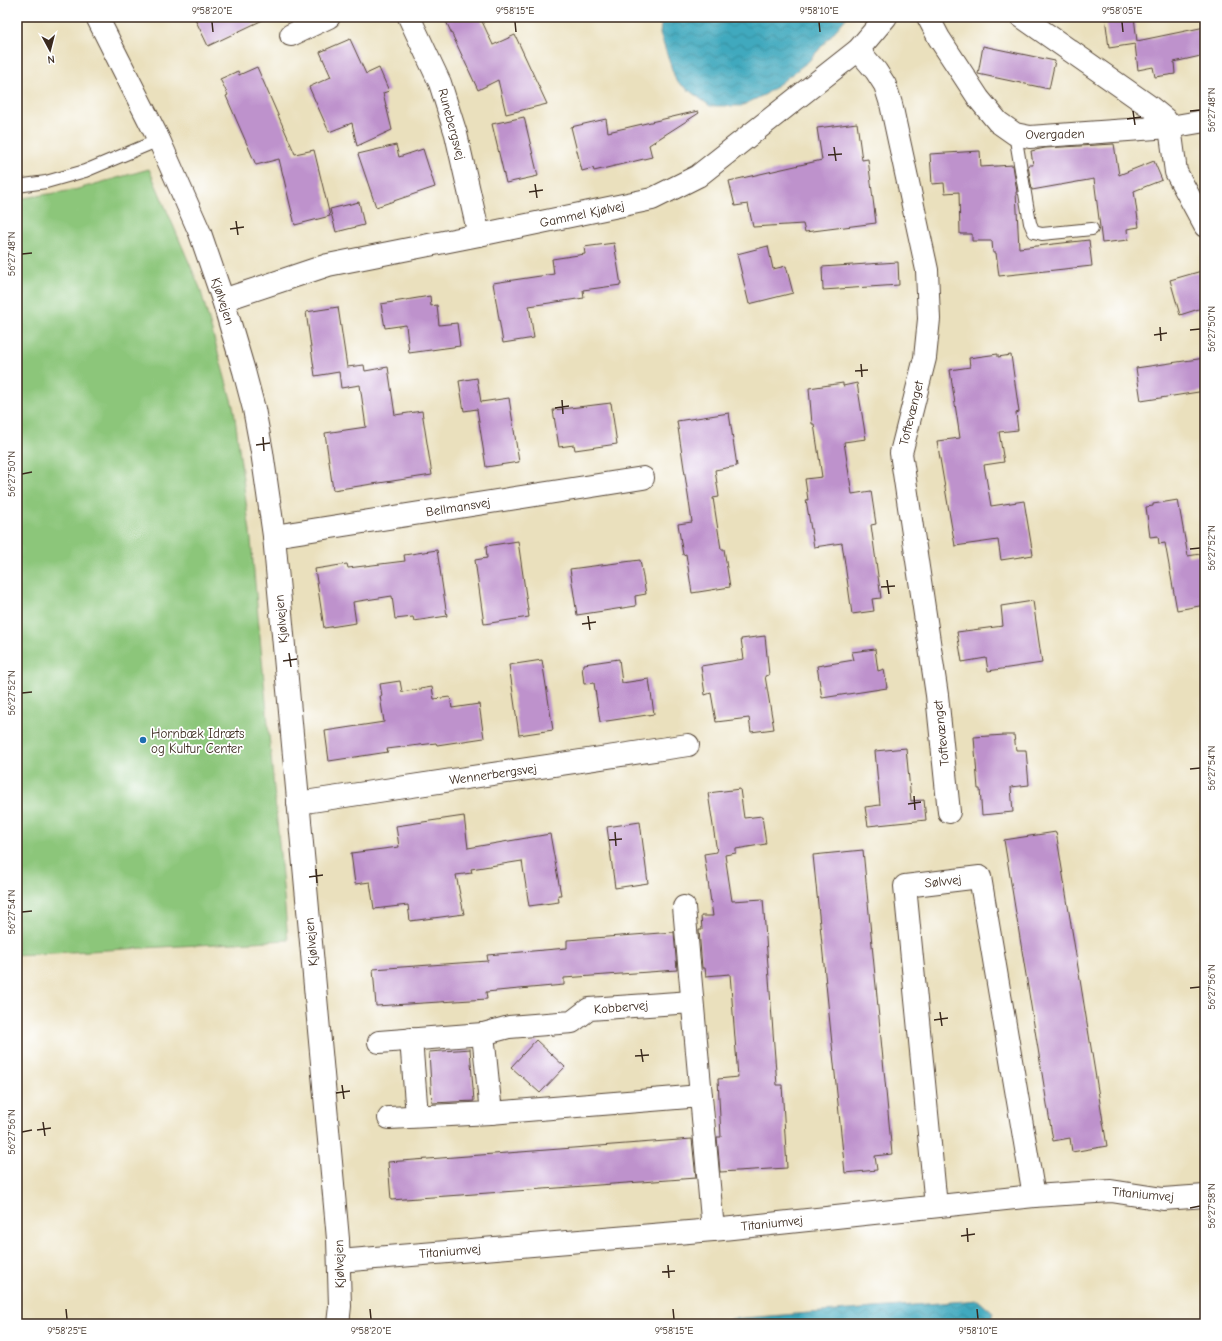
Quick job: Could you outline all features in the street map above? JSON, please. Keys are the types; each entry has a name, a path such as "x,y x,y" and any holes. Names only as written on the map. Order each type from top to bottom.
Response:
{"street":[{"name":"Kjølvejen","path":"97,17 159,140 200,233 223,300 244,371 254,409 262,452 274,536 338,1231 340,1306 338,1324"},
{"path":"292,35 329,17"},
{"name":"Runebergsvej","path":"409,17 440,83 456,134 479,236"},
{"name":"Gammel Kjølvej","path":"223,300 328,265 479,236 652,199 698,176 858,50 886,17"},
{"name":"Overgaden","path":"928,17 939,38 979,99 998,122 1015,134 1030,137 1170,127 1205,121"},
{"path":"1022,17 1150,106 1165,119 1170,127 1176,172 1205,226"},
{"name":"Toftevænget","path":"858,50 876,71 885,85 891,104 927,270 929,319 925,358 901,453 937,695 949,812"},
{"name":"Bellmansvej","path":"274,536 643,478"},
{"name":"Wennerbergsvej","path":"298,803 688,745"},
{"name":"Sølvvej","path":"936,1206 905,886 980,877 1034,1196"},
{"path":"684,907 713,1230"},
{"name":"Kobbervej","path":"379,1042 483,1034 509,1027 572,1022 589,1009 692,1002"},
{"path":"483,1034 491,1113"},
{"path":"411,1039 417,1116"},
{"path":"389,1118 491,1113 701,1096"},
{"name":"Titaniumvej","path":"339,1261 713,1230 1034,1196 1111,1191 1163,1199 1205,1196"}],"lane":[{"path":"1015,134 1030,224 1034,232 1042,234 1092,229"},
{"path":"17,186 46,182 85,171 159,140"}],"green space":[{"name":"Hornbæk Idræts og Kultur Center","path":"149,169 200,288 234,410 251,540 288,940 17,955 17,199 74,190"}],"water":[{"path":"662,17 847,17 809,61 766,94 741,106 710,106 676,81 660,34"},
{"path":"978,1300 993,1313 993,1324 723,1324 731,1319"}],"building":[{"path":"194,17 269,17 208,46"},
{"path":"444,17 480,17 493,45 515,35 547,104 506,114 498,80 478,90"},
{"path":"1105,17 1134,17 1137,41 1205,27 1205,55 1174,62 1175,74 1155,77 1153,67 1138,70 1135,44 1109,48"},
{"path":"350,39 366,74 379,68 389,91 383,93 392,130 357,146 352,123 329,132 309,87 331,77 320,52"},
{"path":"983,46 1055,61 1049,89 978,74"},
{"path":"257,67 295,154 314,150 330,216 295,225 279,159 256,165 226,96 228,95 220,79 238,71 239,75"},
{"path":"698,111 699,113 649,145 652,157 594,171 593,168 582,171 571,127 606,119 608,132"},
{"path":"524,117 538,176 506,183 492,124"},
{"path":"857,123 862,160 868,159 876,223 805,232 803,224 753,227 748,204 735,206 729,181 822,160 817,128"},
{"path":"1114,144 1119,175 1154,161 1162,180 1134,191 1139,227 1127,229 1128,240 1102,243 1094,179 1032,190 1028,165 1033,165 1031,151 1045,148"},
{"path":"396,145 399,157 423,149 435,187 376,207 358,154"},
{"path":"980,151 981,167 1013,165 1017,192 1019,248 1089,240 1092,266 999,276 996,253 993,253 992,241 972,241 972,234 960,234 959,192 945,193 944,183 932,184 930,154"},
{"path":"359,202 364,225 336,232 330,209"},
{"path":"614,243 621,285 583,290 584,298 529,306 534,338 503,343 493,283 554,274 552,259 585,254 584,247"},
{"path":"768,246 773,269 786,266 793,293 749,304 737,254"},
{"path":"898,262 899,285 823,290 822,267"},
{"path":"1205,270 1205,307 1180,315 1170,280"},
{"path":"430,296 431,306 437,305 439,325 457,323 460,346 409,353 406,325 385,328 381,304"},
{"path":"338,307 347,367 364,365 365,371 388,367 395,415 422,411 432,475 333,490 325,433 366,427 360,385 341,388 339,372 315,376 306,312"},
{"path":"998,354 998,357 1011,355 1019,412 1016,413 1018,430 999,432 1004,462 984,465 991,506 1024,501 1033,555 1001,560 998,540 955,546 937,441 960,438 950,370 970,367 969,358"},
{"path":"1205,358 1205,391 1141,401 1136,368"},
{"path":"477,378 481,402 509,398 519,462 486,467 477,409 464,411 459,381"},
{"path":"843,383 843,386 857,383 866,439 844,442 852,494 871,491 876,524 871,525 881,598 872,599 874,611 852,614 842,543 814,547 806,500 808,500 805,479 822,477 814,424 812,424 809,388"},
{"path":"611,403 617,444 575,450 574,445 559,447 553,410"},
{"path":"729,413 737,466 715,470 719,497 713,498 721,549 724,549 730,587 692,593 686,554 683,555 678,524 692,522 677,421"},
{"path":"1178,500 1188,556 1200,554 1203,569 1205,569 1205,605 1177,610 1165,543 1159,544 1158,536 1150,537 1146,507 1153,506 1153,504"},
{"path":"518,541 529,617 484,624 475,560 487,558 486,546"},
{"path":"437,550 447,616 414,621 413,617 395,619 392,596 353,602 356,623 324,628 315,569 347,564 348,568 405,561 404,555"},
{"path":"640,560 646,594 635,596 636,606 577,615 570,569"},
{"path":"1033,601 1042,663 988,671 986,658 962,662 957,632 1003,626 1001,606"},
{"path":"765,636 769,675 765,676 774,729 751,732 749,718 716,722 711,693 705,695 701,666 744,659 741,639"},
{"path":"875,649 878,671 884,669 887,688 822,698 817,666 854,660 852,652"},
{"path":"619,659 622,683 649,679 654,714 600,722 594,683 584,684 582,667 584,664"},
{"path":"542,660 553,730 519,735 509,665"},
{"path":"400,681 402,692 432,687 434,699 450,697 452,708 479,704 484,738 437,745 436,743 387,749 388,752 329,761 325,731 384,722 380,696 382,696 380,684"},
{"path":"1014,735 1016,750 1026,750 1029,785 1011,787 1013,812 982,815 980,789 978,789 974,737"},
{"path":"906,748 911,801 924,800 926,820 868,826 865,807 880,805 875,751"},
{"path":"740,789 744,818 762,816 766,844 736,849 736,853 725,855 732,901 763,899 777,1085 782,1085 787,1168 720,1172 717,1137 721,1137 718,1079 738,1077 730,974 706,976 705,968 702,968 699,930 702,930 701,916 713,916 704,854 717,852 708,793"},
{"path":"464,816 468,848 550,834 561,895 558,895 559,902 529,906 522,861 471,869 472,873 456,875 464,914 410,921 408,905 374,909 370,882 355,884 351,853 399,847 396,826"},
{"path":"640,822 648,883 615,888 607,827"},
{"path":"1056,832 1107,1146 1072,1152 1070,1138 1053,1141 1004,840"},
{"path":"863,850 892,1154 875,1156 877,1170 845,1173 813,855"},
{"path":"674,932 677,970 564,978 564,985 486,992 487,999 376,1006 373,969 488,961 487,955 567,948 567,940"},
{"path":"536,1040 565,1067 540,1093 511,1067"},
{"path":"470,1049 474,1101 432,1103 429,1052"},
{"path":"692,1139 696,1178 391,1200 388,1162"}],"place":[{"name":"Hornbæk Idræts og Kultur Center","path":"143,740"}]}
